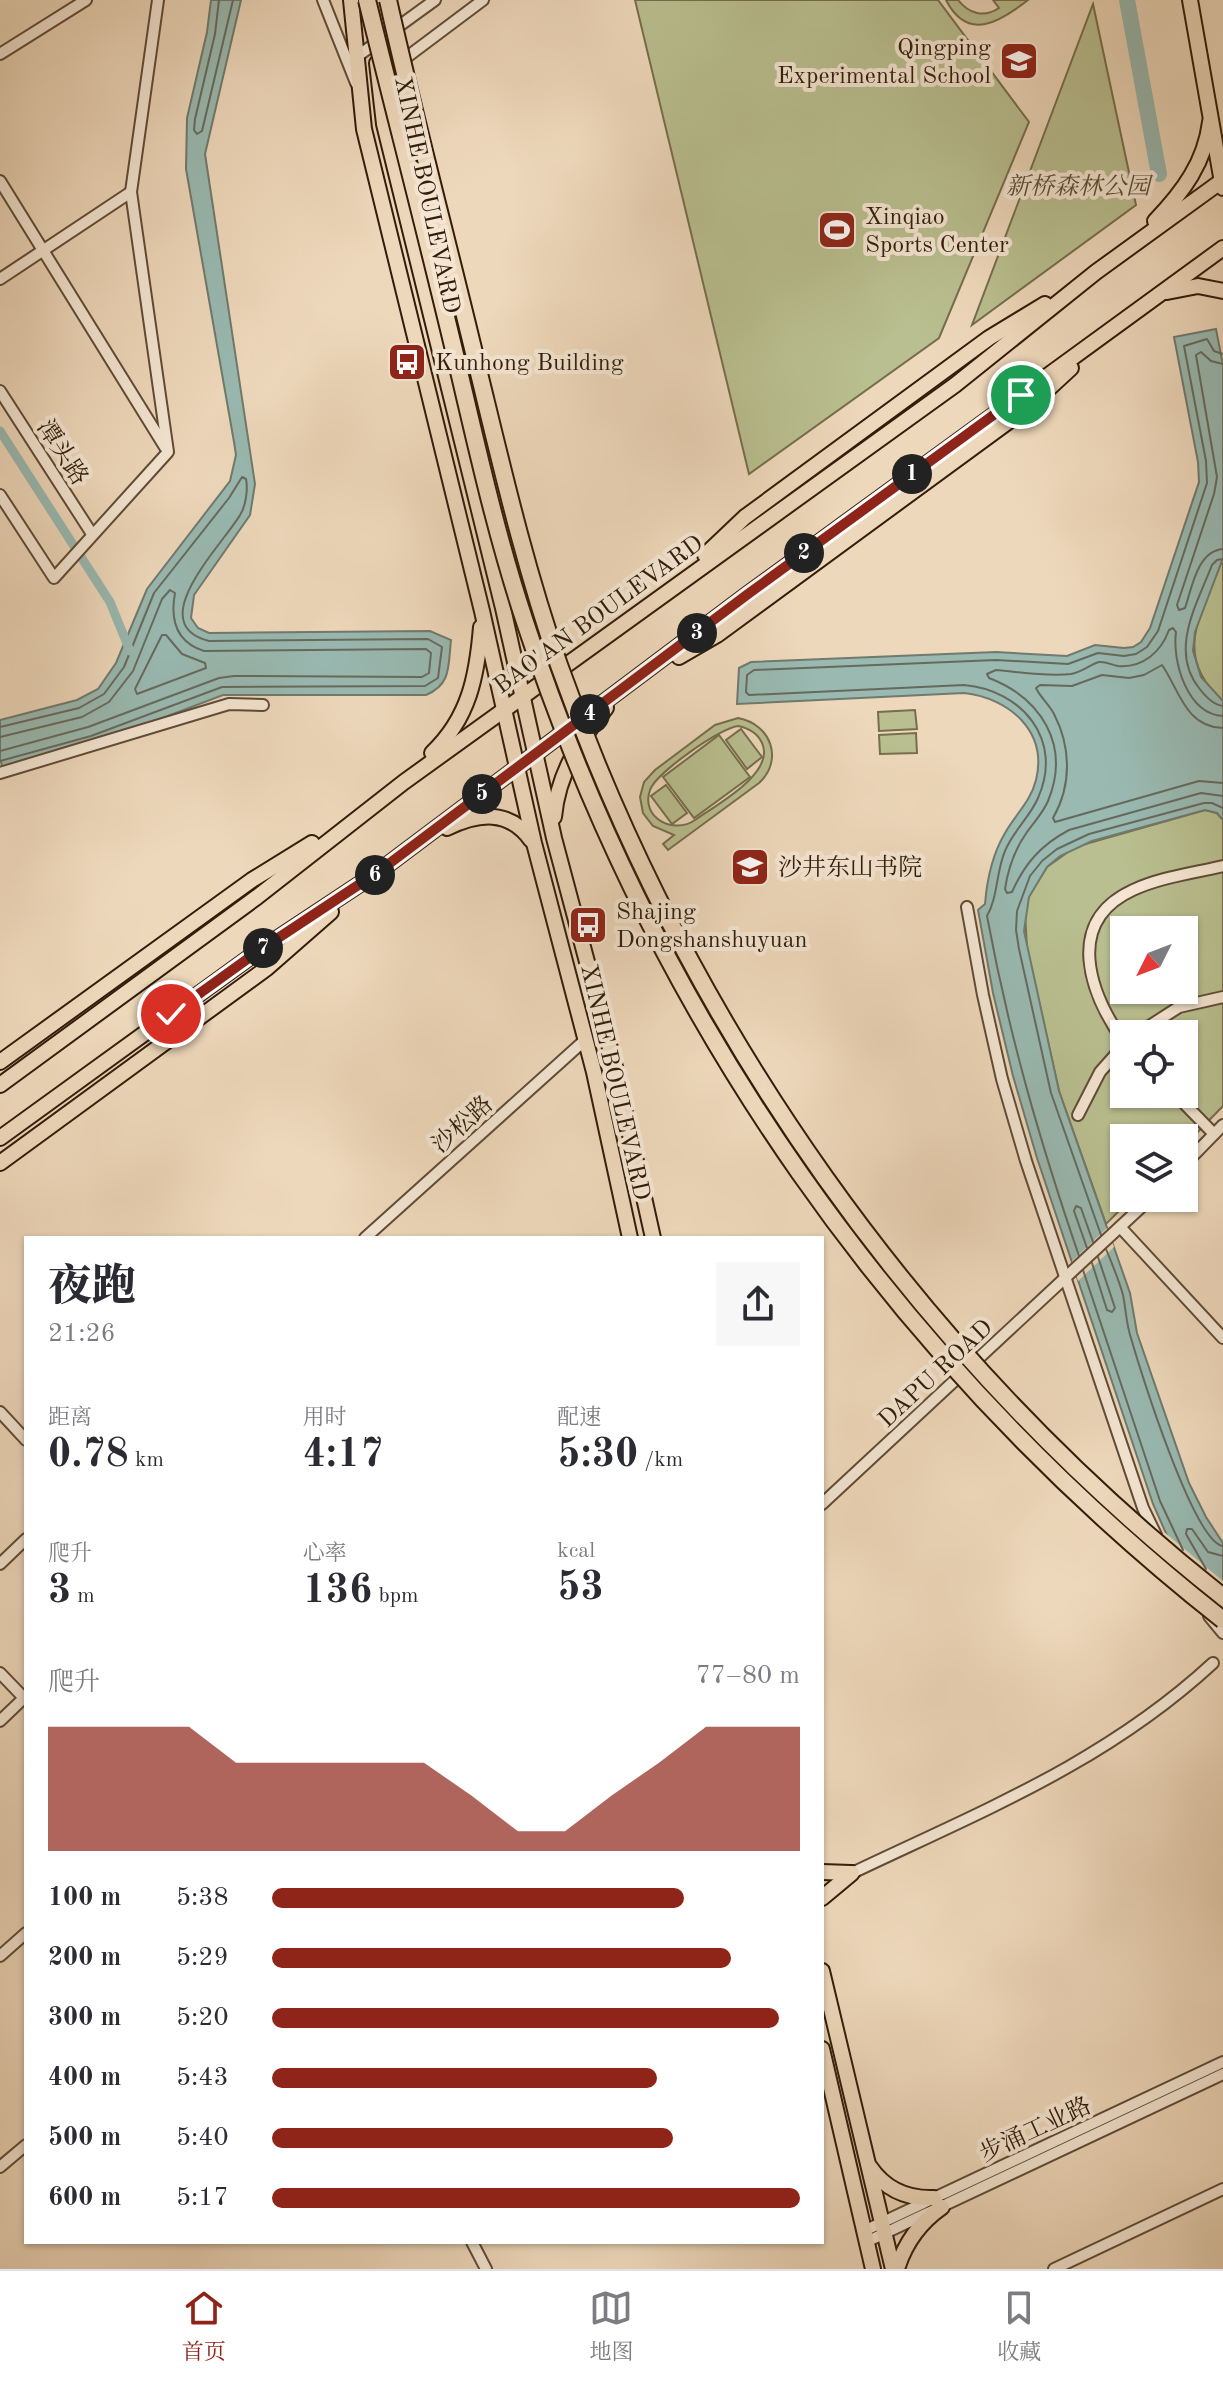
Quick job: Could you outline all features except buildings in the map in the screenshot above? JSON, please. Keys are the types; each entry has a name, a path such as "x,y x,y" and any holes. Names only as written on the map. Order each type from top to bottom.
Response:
{"highway":[{"path":"388,0 500,467 531,579 596,761 637,855 683,947 732,1037 787,1123 845,1207 908,1288 975,1365 1046,1439 1120,1510 1223,1597"},
{"path":"357,2 509,572 578,768 666,956 716,1046 771,1134 830,1218 902,1310 996,1416 1060,1480 1146,1558 1223,1620"}],"main road":[{"name":"XINHE BOULEVARD","path":"374,0 384,124 503,608 554,838 615,1067 653,1236"},
{"path":"1190,0 1222,183"},
{"name":"XINHE BOULEVARD","path":"357,2 355,58 364,129 482,611 534,843 585,1040 630,1236"},
{"path":"1129,248 1171,204 1192,176 1206,140 1210,109"},
{"name":"BAO'AN BOULEVARD","path":"0,1085 257,897 364,811 955,385 1096,272 1222,183"},
{"path":"0,1138 257,952 378,872 748,594 1223,248"},
{"path":"1156,297 1185,287 1211,287 1223,291"},
{"path":"503,608 511,628 536,649 567,654 588,648"},
{"path":"404,782 450,734 466,708 477,671 482,611"},
{"path":"554,838 558,792 568,763 584,736 619,693"},
{"path":"0,1062 252,880 364,811"},
{"path":"418,842 467,818 486,815 513,822 534,843"},
{"path":"0,1163 267,968 378,872"},
{"path":"824,1872 852,1873"},
{"path":"824,1896 852,1873"},
{"path":"824,1979 895,2269"},
{"path":"824,2058 873,2269"},
{"path":"867,2162 882,2181 895,2190 938,2202 911,2237 895,2269"}],"street":[{"path":"0,54 86,0"},
{"path":"158,0 131,192 168,452"},
{"path":"355,58 435,0"},
{"path":"379,79 483,0"},
{"path":"325,5 340,13 357,2"},
{"path":"325,5 358,88"},
{"path":"0,181 168,452"},
{"path":"0,279 131,192"},
{"name":"潭头路","path":"0,391 92,534"},
{"path":"0,495 54,578 168,452"},
{"path":"0,773 229,704 263,705"},
{"path":"1110,1022 1090,976 1088,953 1099,920 1114,902 1134,889 1223,866"},
{"path":"967,907 1002,1079 1026,1161 1071,1275 1143,1508 1179,1574 1223,1633"},
{"path":"1159,1020 1179,1007 1223,997"},
{"name":"沙松路","path":"367,1236 585,1040"},
{"path":"1078,1115 1100,1072 1110,1060"},
{"path":"1189,1108 1214,1134"},
{"path":"1198,1151 1223,1125"},
{"path":"1137,1212 1121,1228 1223,1338"},
{"name":"DAPU ROAD","path":"824,1502 1121,1228"},
{"path":"0,1412 24,1438"},
{"path":"0,1564 24,1541"},
{"path":"852,1873 1080,1762 1155,1713 1213,1663"},
{"path":"0,1673 24,1698"},
{"path":"0,1721 24,1700"},
{"path":"0,1956 24,1935"},
{"name":"步涌工业路","path":"865,2237 1223,2062"},
{"name":"步涌工业路","path":"938,2202 1223,2074"},
{"path":"0,2167 24,2147"},
{"path":"1054,2269 1223,2189"},
{"path":"473,2244 486,2269"}],"green space":[{"name":"Xinqiao Sports Center","path":"635,0 938,0 1029,122 939,338 749,474"},
{"path":"946,0 958,0 967,9 982,14 999,8 993,0 1028,0 996,21 974,24 964,21"},
{"name":"新桥森林公园","path":"1093,4 1136,205 972,325"},
{"path":"1223,558 1223,701 1207,684 1194,650 1200,614"},
{"path":"915,710 917,729 879,731 878,712"},
{"path":"738,718 759,727 770,744 771,764 759,783 668,850 663,844 674,835 653,826 643,813 640,797 644,782 655,770 715,725","holes":["738,726 755,733 762,743 764,754 752,777 729,797 687,824 669,824 654,816 648,800 655,782 690,752 718,734"]},
{"path":"741,729 762,757 747,769 726,740"},
{"path":"916,733 917,753 880,754 879,735"},
{"path":"719,735 750,777 694,818 663,777"},
{"path":"666,785 687,813 672,824 651,796"},
{"path":"1205,810 1217,813 1223,820 1223,1106 1198,1132 1198,1124 1110,1124 1110,1212 1118,1212 1106,1224 1059,1091 1027,948 1025,913 1029,896 1047,867 1075,847"}],"water":[{"path":"211,0 241,0 205,154 255,484 250,515 194,595 191,618 198,628 209,633 430,631 451,640 447,673 440,685 426,695 223,695 94,744 3,769 0,720 77,700 98,689 116,663 147,589 230,481 236,455 186,169 187,118 207,32"},
{"path":"1216,329 1223,365 1223,558 1195,632 1193,651 1201,677 1223,701 1223,820 1217,813 1205,810 1092,841 1060,856 1047,867 1029,897 1024,931 1059,1091 1130,1293 1137,1333 1189,1483 1223,1543 1223,1624 1173,1549 1153,1504 1037,1158 993,993 978,910 985,904 997,850 1036,780 1036,746 1030,732 1010,710 981,696 964,693 737,704 739,668 751,662 996,652 1067,656 1095,645 1124,648 1141,642 1150,628 1199,482 1198,462 1174,337"}],"pier":[{"path":"1107,1228 1114,1247 1078,1281 1072,1261"},
{"path":"1158,1527 1223,1581 1223,1628 1195,1594"}],"waterway":[{"path":"1127,0 1159,174"},
{"path":"0,431 110,602 130,651"}],"place":[{"name":"Qingping Experimental School","path":"1019,61"},
{"name":"Xinqiao Sports Center","path":"837,230"},
{"name":"Kunhong Building","path":"407,362"},
{"name":"沙井东山书院","path":"750,867"},
{"name":"Shajing Dongshanshuyuan","path":"588,925"}],"route":[{"path":"171,1014 257,952 378,872 748,594 1021,395"}]}
